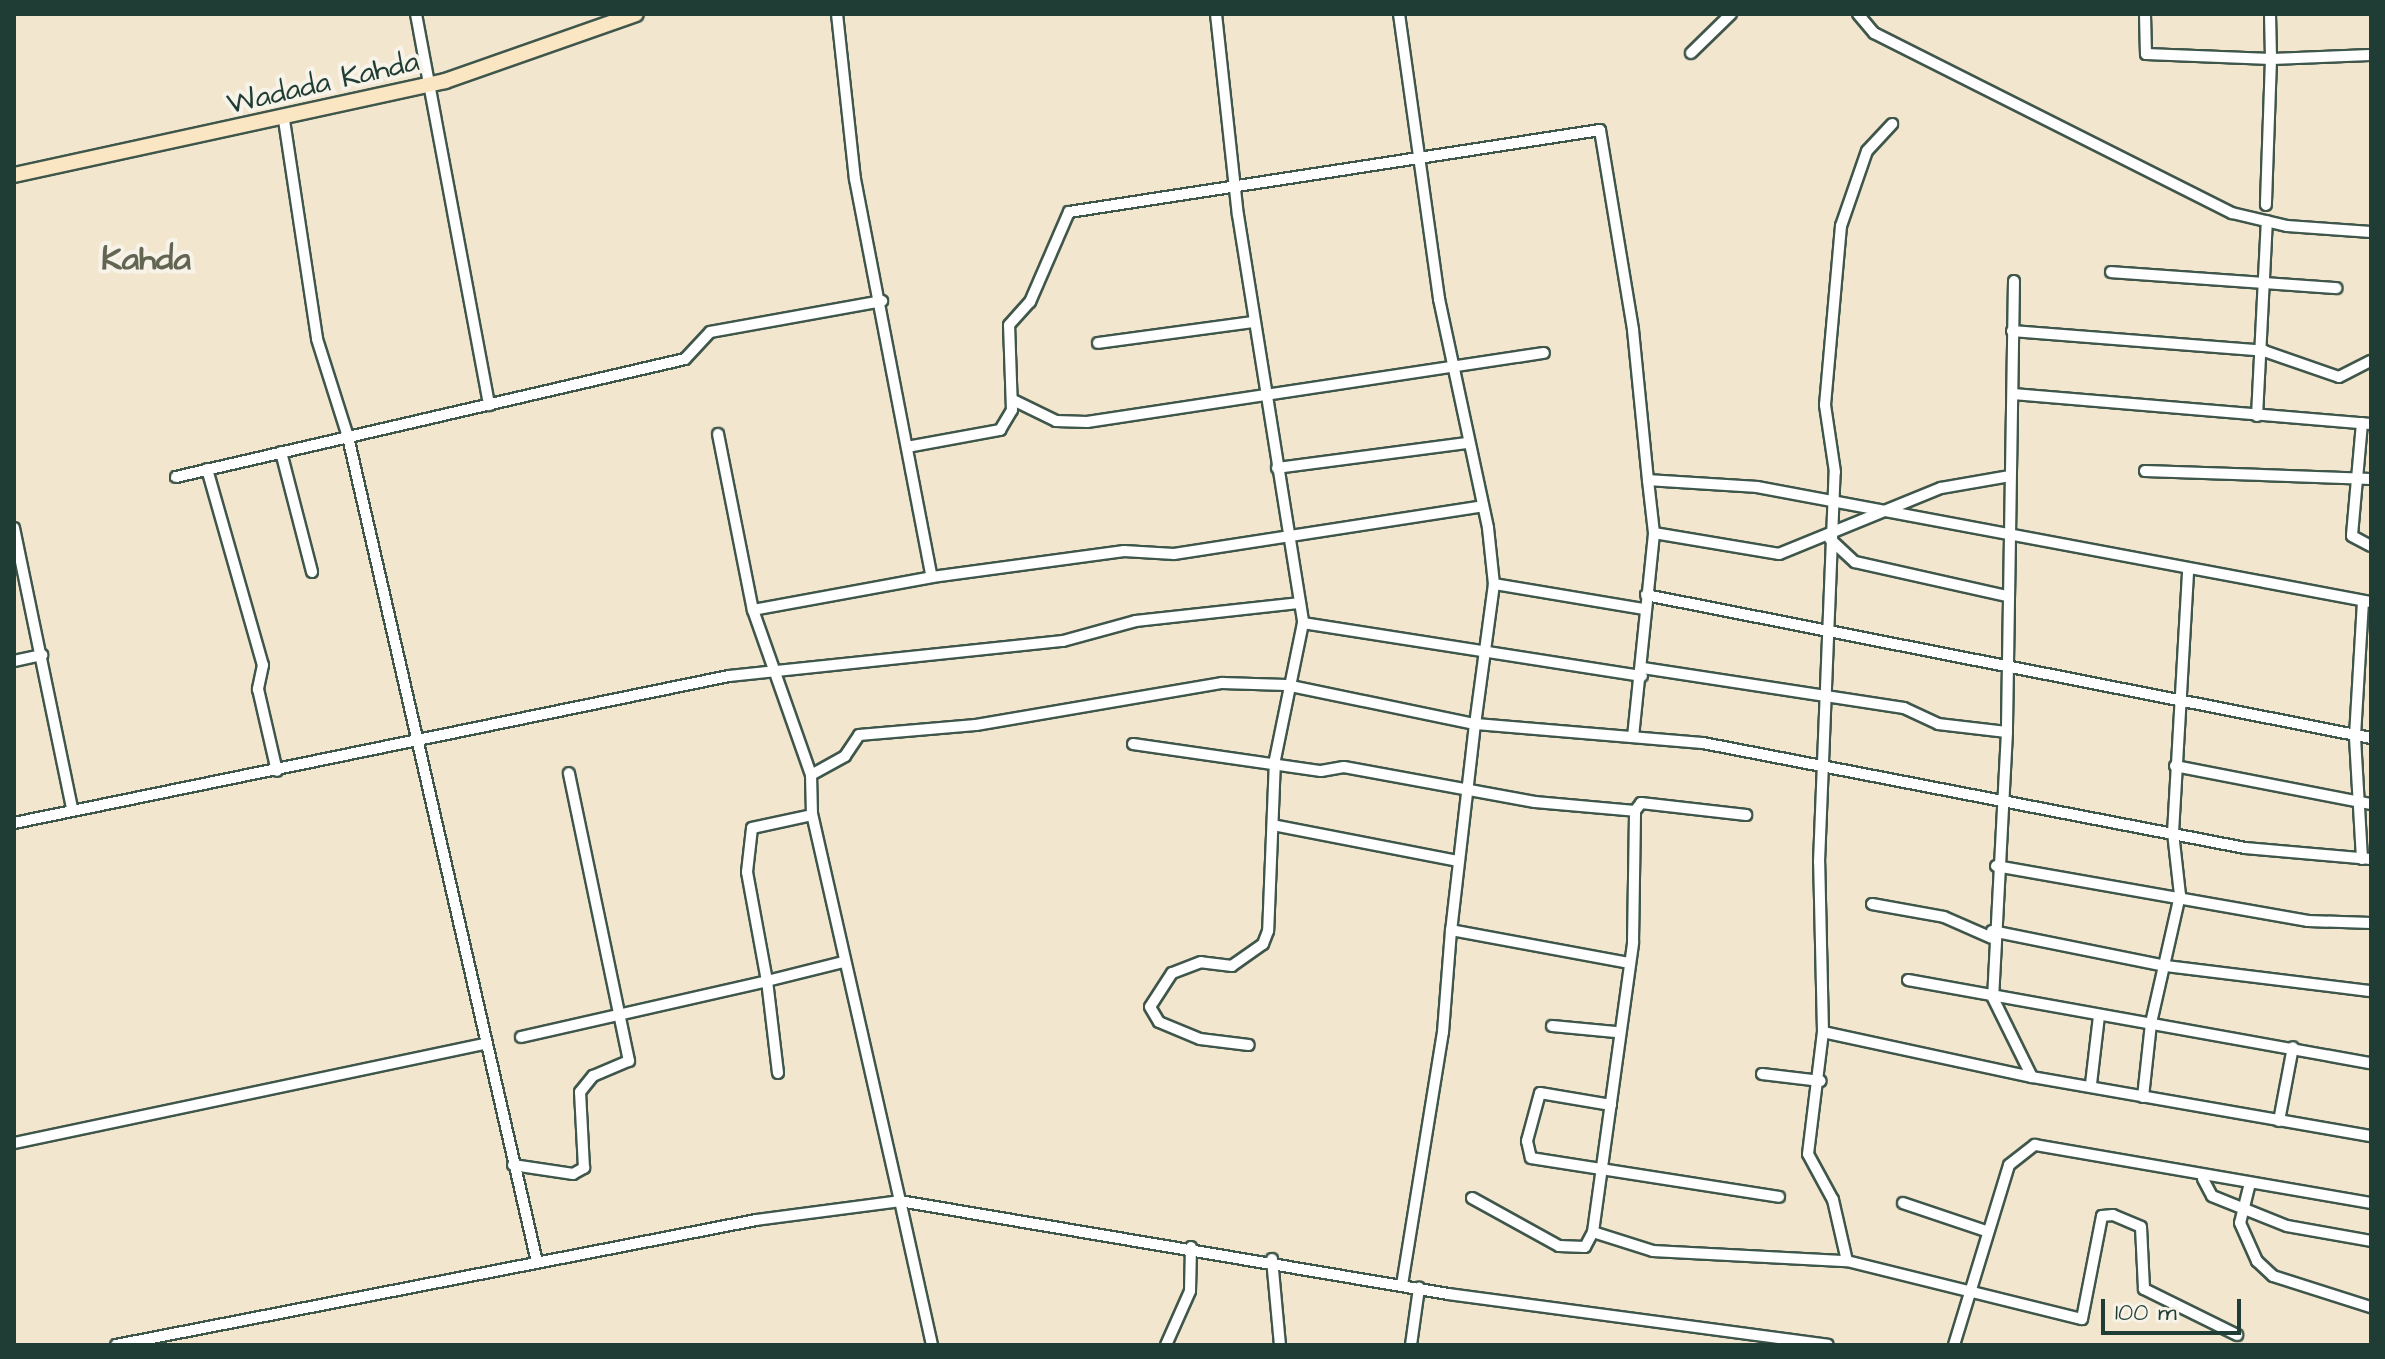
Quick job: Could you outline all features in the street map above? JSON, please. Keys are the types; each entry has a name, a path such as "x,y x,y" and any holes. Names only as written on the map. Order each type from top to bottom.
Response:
{"main road":[{"name":"Wadada Kahda","path":"14,175 284,120 425,85 636,14"}],"street":[{"path":"416,14 425,85 489,405"},
{"path":"837,14 855,179 882,301 932,577"},
{"path":"1216,14 1234,182 1286,532 1303,623 1286,685 1275,760 1263,944 1232,966 1201,962 1172,973 1150,1007 1159,1022 1200,1039 1249,1045"},
{"path":"1399,14 1453,370 1494,584 1481,651 1443,1032 1402,1285"},
{"path":"1691,53 1731,14"},
{"path":"1858,14 1874,33 2232,213 2267,221 2371,232"},
{"path":"2145,14 2146,54 2271,59 2371,55"},
{"path":"2266,205 2270,14"},
{"path":"284,120 317,339 348,437 414,744 537,1262"},
{"path":"1847,1261 1833,1200 1808,1154 1821,1081 1823,1032 1822,770 1833,504 1825,405 1841,226 1867,151 1892,124"},
{"path":"907,447 1000,430 1013,400 1009,325 1030,302 1069,212 1234,182 1422,161 1600,130 1633,330 1654,533 1633,737"},
{"path":"2257,416 2264,351 2267,221"},
{"path":"2111,272 2265,286 2336,288"},
{"path":"2014,281 2005,670 2007,732 1999,799 1992,934 1993,998 2032,1077"},
{"path":"176,477 685,359 710,332 882,301"},
{"path":"1098,343 1254,322"},
{"path":"2012,331 2264,351 2339,377 2371,361"},
{"path":"1013,400 1056,421 1087,422 1453,370 1544,353"},
{"path":"2013,394 2367,424 2356,477 2352,536 2371,546"},
{"path":"718,434 753,610 772,673 811,775 812,815 843,962 932,1345"},
{"path":"1277,468 1467,443"},
{"path":"281,452 312,572"},
{"path":"207,469 263,665 258,689 277,771"},
{"path":"2145,471 2236,479 2371,479"},
{"path":"1654,533 1779,554 1830,539 1884,510 1941,488 2010,476"},
{"path":"811,775 845,756 859,735 976,725 1222,683 1286,685 1475,724 1703,743 1822,770 1999,799 2294,856 2366,859 2366,803 2355,736 2357,670 2367,602 2188,571 1757,487 1648,480"},
{"path":"753,610 932,577 1124,551 1174,554 1286,532 1479,507"},
{"path":"14,528 72,809"},
{"path":"1830,539 1855,562 2007,596"},
{"path":"2143,1097 2151,1023 2180,895 2173,833 2188,571"},
{"path":"1494,584 1644,609"},
{"path":"1646,595 1828,635 1969,653 2005,670 2183,698 2371,738"},
{"path":"14,823 72,809 414,744 729,676 1063,641 1136,621 1300,603"},
{"path":"1303,623 1826,699 2007,732"},
{"path":"14,661 42,655"},
{"path":"2357,670 2371,671"},
{"path":"1133,744 1275,760 1635,811"},
{"path":"2175,766 2366,803"},
{"path":"513,1165 573,1174 584,1168 580,1092 593,1076 629,1061 622,1015 569,773"},
{"path":"1472,1198 1559,1246 1585,1247 1593,1232 1611,1105 1616,1032 1629,963 1635,811 1641,803 1746,815"},
{"path":"778,1073 767,981 747,872 752,828 812,815"},
{"path":"1273,825 1458,861"},
{"path":"1996,866 2180,895 2308,921 2371,923"},
{"path":"1872,904 1944,917 1992,934 2166,966 2371,991"},
{"path":"1451,930 1629,963"},
{"path":"521,1037 843,962"},
{"path":"1908,980 1993,998 2293,1047 2371,1063"},
{"path":"2091,1084 2099,1016"},
{"path":"1552,1026 1616,1032"},
{"path":"1823,1032 2032,1077 2091,1084 2143,1097 2371,1136"},
{"path":"14,1143 487,1043"},
{"path":"2279,1121 2293,1047"},
{"path":"1762,1074 1821,1081"},
{"path":"1611,1105 1540,1093 1527,1141 1531,1158 1601,1172 1779,1197"},
{"path":"1954,1345 1974,1296 1986,1231 2009,1165 2035,1145 2203,1179 2250,1183 2371,1203"},
{"path":"2203,1179 2212,1196 2287,1226 2371,1241"},
{"path":"2250,1183 2245,1209 2246,1247 2273,1276 2371,1307"},
{"path":"116,1345 333,1308 537,1262 900,1201 1272,1259 1419,1288 1828,1345"},
{"path":"1903,1203 1986,1231"},
{"path":"1593,1232 1653,1251 1847,1261 1974,1296 2082,1319 2102,1216 2113,1215 2141,1227 2144,1289 2237,1335"},
{"path":"1166,1345 1190,1291 1191,1247"},
{"path":"1272,1259 1280,1345"},
{"path":"1411,1345 1419,1288"}],"district":[{"name":"Kahda","path":"146,260"}]}
